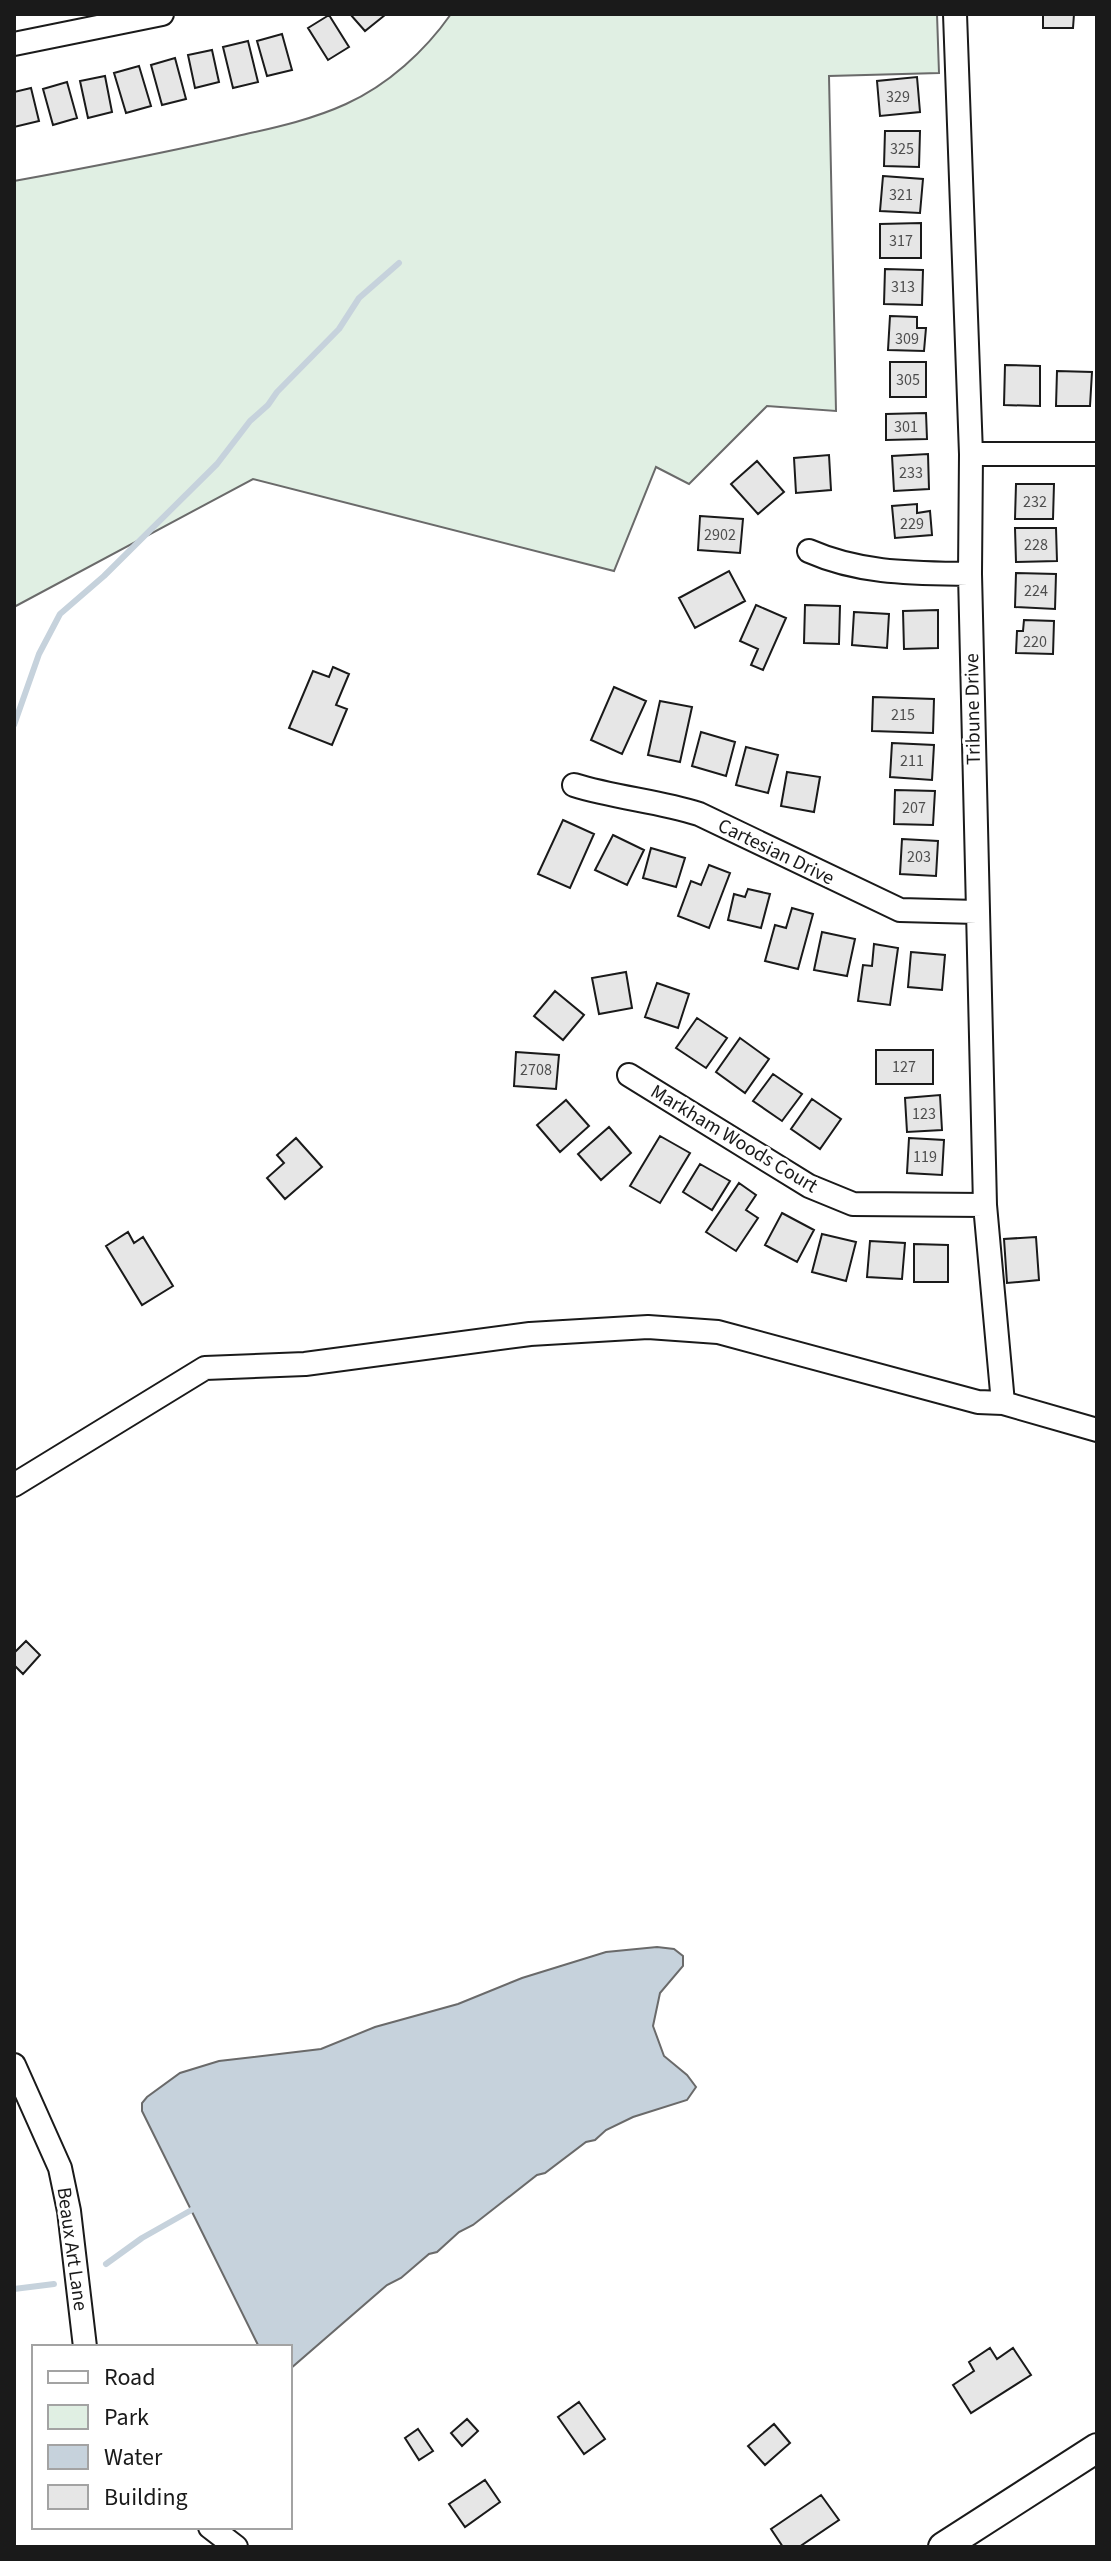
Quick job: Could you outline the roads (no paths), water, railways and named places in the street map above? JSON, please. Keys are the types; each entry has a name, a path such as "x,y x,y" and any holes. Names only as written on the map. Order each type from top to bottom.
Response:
{"main road":[{"path":"943,2547 1097,2448"}],"street":[{"path":"14,44 162,14"},
{"name":"Tribune Drive","path":"955,14 971,454 970,574 985,1205 1003,1403"},
{"path":"971,454 1097,454"},
{"path":"809,551 844,565 883,572 970,574"},
{"name":"Cartesian Drive","path":"574,785 609,796 676,806 699,814 900,910 977,912"},
{"name":"Markham Woods Court","path":"629,1075 809,1186 853,1204 985,1205"},
{"path":"14,1485 205,1368 305,1364 530,1334 648,1327 718,1332 978,1402 1003,1403 1097,1430"},
{"name":"Beaux Art Lane","path":"14,2065 60,2168 69,2211 85,2345"},
{"path":"213,2529 236,2547"}],"water":[{"path":"657,1947 674,1949 683,1956 683,1966 660,1993 653,2026 664,2056 696,2087 687,2100 633,2117 606,2130 545,2173 537,2175 473,2225 459,2232 437,2252 429,2254 401,2278 387,2285 292,2367 292,2345 258,2345 142,2111 142,2103 147,2097 180,2073 219,2061 321,2049 375,2027 458,2004 522,1978 606,1952"}],"waterway":[{"path":"14,725 39,654 60,614 104,576 217,464 250,421 339,329 359,298 399,263"},
{"path":"106,2264 142,2238 195,2208"},
{"path":"14,2289 54,2284"}]}
